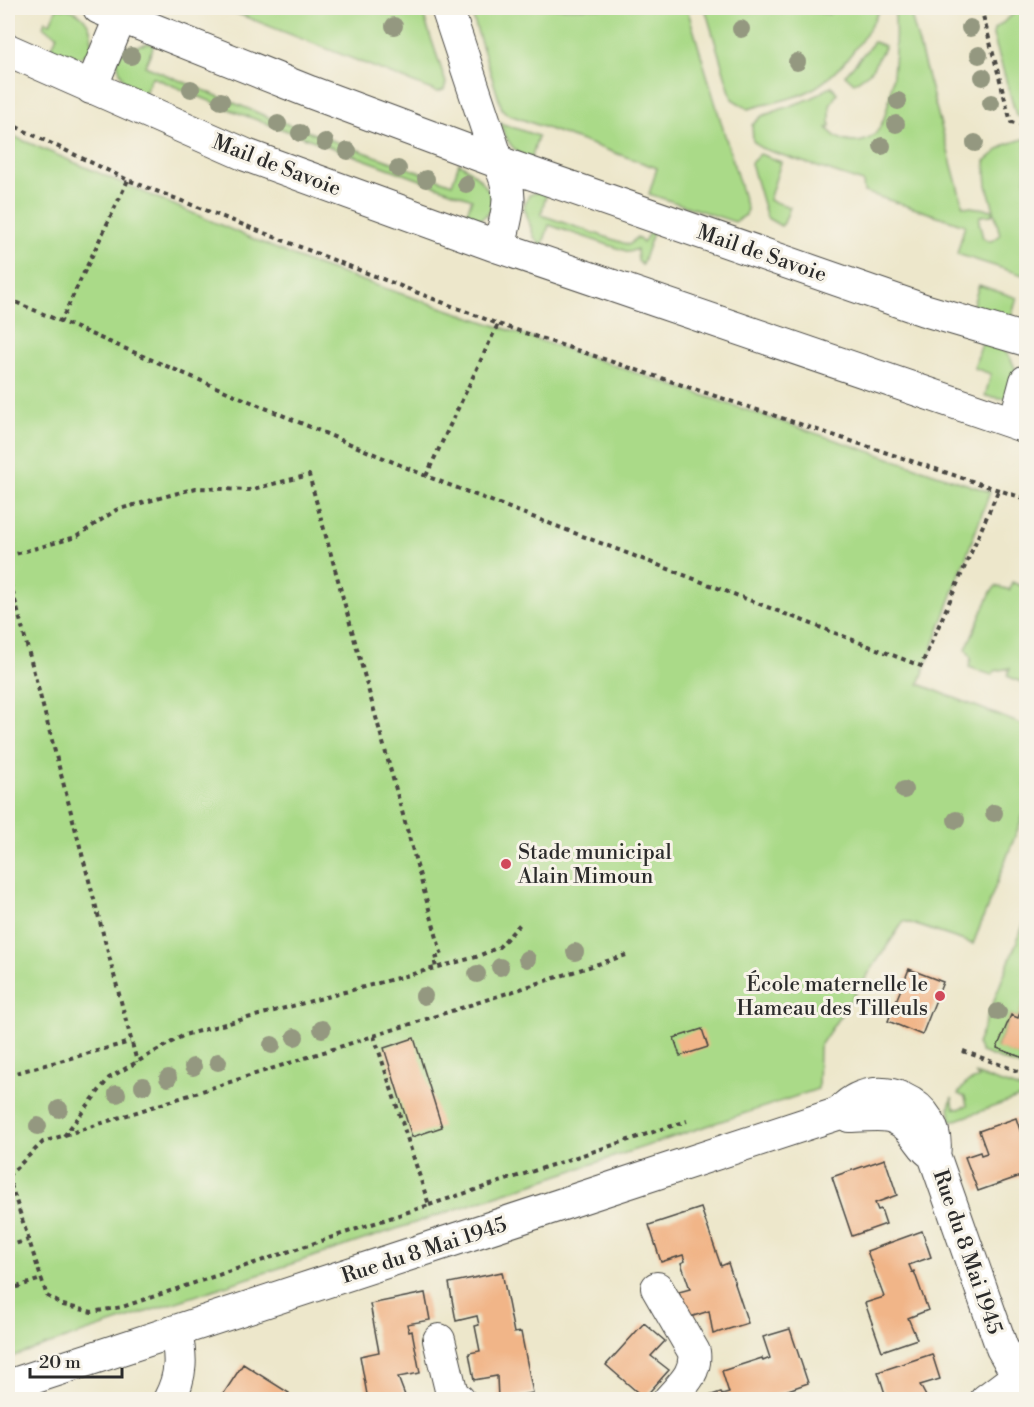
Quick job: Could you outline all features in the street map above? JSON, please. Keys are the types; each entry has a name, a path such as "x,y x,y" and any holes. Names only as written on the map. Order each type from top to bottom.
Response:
{"street":[{"path":"447,8 498,162 507,179 509,195 499,247"},
{"name":"Mail de Savoie","path":"91,88 110,13 498,162 924,310 1026,340"},
{"name":"Mail de Savoie","path":"8,50 246,156 499,247 1021,424 1026,381"},
{"name":"Rue du 8 Mai 1945","path":"8,1386 840,1113 852,1101 884,1093 901,1096 919,1107 926,1117 935,1142 934,1155 1002,1348 1010,1362 1024,1374"},
{"path":"657,1288 694,1352 695,1359 691,1374 669,1400"},
{"path":"169,1400 180,1369 181,1354 175,1331"},
{"path":"439,1340 452,1394 459,1400"},
{"path":"986,1400 1024,1374"}],"path":[{"path":"981,8 1011,122 1026,126"},
{"path":"8,123 128,180 498,324 1026,499"},
{"path":"60,323 128,180"},
{"path":"8,300 426,476 921,666 999,489"},
{"path":"426,476 498,324"},
{"path":"8,556 76,537 116,510 196,488 249,489 309,475 442,956 434,958 436,968"},
{"path":"8,574 137,1062"},
{"path":"63,1136 109,1078 184,1035 476,957 499,947 522,922"},
{"path":"626,955 43,1142 8,1176 46,1296 63,1305 92,1312 122,1307 687,1121"},
{"path":"374,1036 429,1205"},
{"path":"8,1076 130,1042"},
{"path":"963,1051 1026,1074"},
{"path":"8,1246 28,1240"},
{"path":"8,1290 41,1279"}],"green space":[{"path":"57,8 73,11 80,15 89,26 91,50 81,57 66,59 49,54 57,35 43,27 45,21 50,23"},
{"path":"223,8 421,8 446,83 444,90 437,92"},
{"path":"470,8 687,8 747,209 746,215 735,222 649,194 657,168 507,114 502,109"},
{"path":"705,8 790,8 829,14 830,8 880,8 852,54 822,83 796,96 748,109 732,99"},
{"path":"894,8 909,8 963,206 994,210 987,185 985,161 1005,145 1026,138 1026,276 957,254 965,225 864,192 863,182 761,148 753,141 752,125 762,116 812,98 832,86 837,93 830,106 830,127 827,128 836,136 847,141 861,141 873,136 887,110 895,54","holes":["994,211 1000,235 992,241 983,238 979,222 980,216 992,215"]},
{"path":"1021,8 1026,8 1026,120 1016,115 993,35 994,30"},
{"path":"874,42 885,46 871,71 854,83 845,75"},
{"path":"148,43 154,45 145,66 268,117 452,184 459,163 476,175 489,191 492,200 491,208 486,215 475,222 464,220 472,199 241,114 152,77 144,95 125,82 117,59 126,49"},
{"path":"500,123 538,136 531,159 519,153 511,145"},
{"name":"Stade municipal Alain Mimoun","path":"8,134 307,262 990,492 919,684 1026,726 1026,808 973,944 904,921 819,1047 818,1089 8,1358"},
{"path":"760,154 781,162 769,200 790,207 781,226 767,218 751,163"},
{"path":"541,191 547,192 541,215 629,245 637,237 643,243 650,231 653,233 642,265 638,261 637,249 629,252 549,225 542,247 534,237 524,207 529,195"},
{"path":"979,285 1017,298 1010,321 972,308"},
{"path":"983,340 1003,350 1014,364 1019,380 1008,399 985,396 991,374 974,368"},
{"path":"1012,582 1026,588 1026,684 1007,676 1010,668 995,671 991,675 969,667 971,658 966,649 991,592 996,586 1010,590"},
{"path":"1024,923 1026,926 1026,997 1018,1018 1011,1015 997,1047 1026,1059 1026,1069 981,1052 977,1044"},
{"path":"975,1074 1026,1091 1026,1095 951,1122 949,1107 952,1097 954,1108 959,1109 967,1105 965,1097 958,1094 966,1083 979,1078"}],"building":[{"path":"909,969 943,982 922,1035 888,1021"},
{"path":"1026,997 1026,1059 997,1048 1011,1015 1018,1018"},
{"path":"702,1029 708,1047 680,1056 674,1038"},
{"path":"414,1038 442,1127 412,1137 384,1048"},
{"path":"1016,1118 1026,1148 1026,1174 978,1191 965,1157 980,1152 981,1155 987,1153 979,1131"},
{"path":"885,1159 897,1195 875,1203 878,1210 881,1209 886,1224 852,1236 832,1177"},
{"path":"701,1208 721,1266 728,1263 748,1323 713,1334 709,1311 687,1318 679,1292 690,1289 681,1263 685,1261 683,1255 661,1262 649,1225"},
{"path":"922,1231 931,1257 909,1265 912,1272 914,1271 928,1310 908,1318 917,1339 882,1351 865,1303 884,1297 867,1251"},
{"path":"502,1272 514,1333 521,1332 533,1393 498,1399 497,1376 474,1380 469,1353 480,1351 475,1326 479,1325 477,1316 456,1321 449,1283"},
{"path":"425,1293 430,1320 407,1324 409,1332 412,1331 420,1373 398,1377 406,1398 368,1400 360,1356 379,1352 370,1304"},
{"path":"644,1323 665,1341 651,1356 669,1370 644,1398 606,1365"},
{"path":"790,1329 808,1383 760,1400 707,1400 706,1397 721,1392 722,1395 729,1393 722,1371 762,1358 763,1361 770,1358 763,1337"},
{"path":"932,1354 940,1379 920,1385 928,1400 887,1400 878,1372"},
{"path":"243,1364 289,1393 285,1400 226,1400 222,1396"}],"place":[{"name":"Stade municipal Alain Mimoun","path":"506,864"},
{"name":"École maternelle le Hameau des Tilleuls","path":"940,996"}]}
